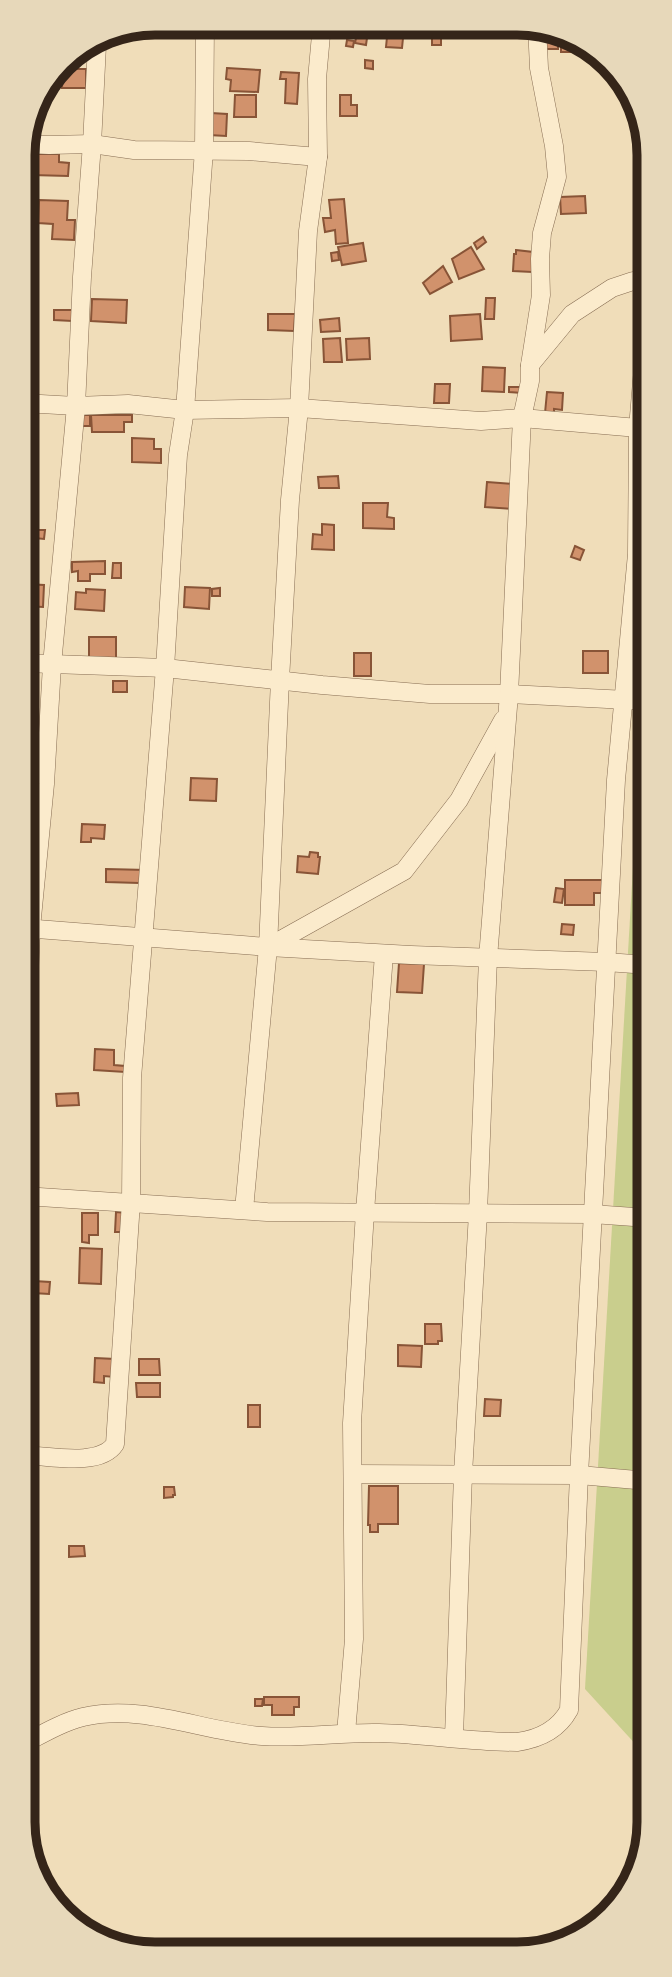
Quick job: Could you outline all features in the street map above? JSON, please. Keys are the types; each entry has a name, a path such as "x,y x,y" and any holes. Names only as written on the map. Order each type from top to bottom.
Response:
{"street":[{"path":"35,1455 99,1457 115,1444 131,1202 130,1108 165,668 178,456 185,410 204,150 205,35"},
{"path":"244,1210 268,947 280,680 290,500 299,408 307,231 318,157 317,79 321,35"},
{"path":"454,1737 463,1474 478,1213 488,958 508,703 522,418 530,381 541,295 542,233 557,177 539,68 538,37"},
{"path":"35,869 45,784 52,665 76,406 97,50"},
{"path":"36,144 92,144 134,150 249,151 318,157"},
{"path":"530,365 572,314 612,288 633,281 637,282"},
{"path":"35,404 76,406 128,404 185,410 299,408 481,421 522,418 637,428"},
{"path":"35,1738 69,1721 111,1713 148,1716 262,1736 309,1737 346,1732 380,1732 507,1742 527,1741 552,1730 569,1710 616,780 637,554"},
{"path":"35,664 165,668 508,703 637,700"},
{"path":"268,947 404,871 459,800 508,703"},
{"path":"35,929 384,954 637,964"},
{"path":"346,1732 354,1639 352,1423 384,954"},
{"path":"35,1197 244,1210 592,1214 637,1217"},
{"path":"353,1474 579,1475 637,1480"}],"green space":[{"path":"637,798 637,1746 585,1689"}],"building":[{"path":"363,35 367,38 366,45 355,43 356,38 348,37"},
{"path":"432,35 441,35 441,45 432,45"},
{"path":"387,37 403,38 402,48 386,47"},
{"path":"542,38 558,42 558,49 542,49"},
{"path":"347,40 354,41 353,47 346,46"},
{"path":"561,44 571,48 571,52 561,52"},
{"path":"365,60 373,61 373,69 365,68"},
{"path":"227,68 260,70 258,92 230,91 231,80 226,79"},
{"path":"72,69 86,69 86,88 62,88 62,79"},
{"path":"281,72 299,73 297,104 285,103 286,79 280,79"},
{"path":"235,95 256,95 256,117 234,117"},
{"path":"340,95 351,95 351,105 357,105 357,116 340,116"},
{"path":"211,113 227,114 226,136 209,135"},
{"path":"35,154 59,154 59,162 69,163 68,176 35,175"},
{"path":"585,196 586,213 561,214 560,197"},
{"path":"344,199 348,243 336,244 335,230 325,232 323,218 331,218 329,200"},
{"path":"39,200 68,201 67,220 75,220 74,240 52,239 53,224 38,223"},
{"path":"483,237 486,242 477,249 474,243"},
{"path":"363,243 366,261 342,265 338,247"},
{"path":"471,247 484,269 459,279 452,259"},
{"path":"516,250 533,252 532,272 513,271"},
{"path":"338,252 339,260 332,261 331,253"},
{"path":"443,266 452,282 430,294 423,283"},
{"path":"486,298 495,298 494,319 485,319"},
{"path":"92,299 127,300 126,323 91,321"},
{"path":"54,310 72,310 72,321 54,320"},
{"path":"268,314 295,314 294,331 268,330"},
{"path":"480,314 482,339 451,341 450,316"},
{"path":"339,318 340,331 321,332 320,320"},
{"path":"340,338 342,362 324,362 323,339"},
{"path":"369,338 370,359 347,360 346,339"},
{"path":"483,367 505,368 504,392 482,391"},
{"path":"435,384 450,384 449,403 434,403"},
{"path":"509,387 523,387 522,393 509,392"},
{"path":"547,392 563,393 562,410 554,409 554,414 545,413"},
{"path":"80,415 90,415 90,426 80,426"},
{"path":"91,415 132,415 132,422 124,422 124,432 92,432"},
{"path":"132,438 154,439 154,449 161,449 161,463 132,462"},
{"path":"338,476 339,488 319,488 318,477"},
{"path":"487,482 513,484 512,509 485,507"},
{"path":"363,503 388,503 387,517 394,518 394,529 363,528"},
{"path":"322,524 334,525 334,550 312,549 313,534 322,535"},
{"path":"35,530 45,530 44,539 35,538"},
{"path":"575,546 584,550 580,560 571,557"},
{"path":"105,561 105,574 90,574 90,581 78,581 78,571 72,572 72,562"},
{"path":"113,563 121,563 121,578 112,578"},
{"path":"35,585 44,585 43,607 35,607"},
{"path":"185,587 210,588 209,609 184,607"},
{"path":"220,588 220,596 212,596 212,589"},
{"path":"86,589 105,590 104,611 75,609 76,592 86,593"},
{"path":"89,637 116,637 116,661 89,660"},
{"path":"583,651 608,651 608,673 583,673"},
{"path":"354,653 371,653 371,676 354,676"},
{"path":"113,681 127,681 127,692 113,692"},
{"path":"191,778 217,779 216,801 190,800"},
{"path":"82,824 105,825 104,839 91,838 91,842 81,842"},
{"path":"310,852 318,853 320,857 318,874 297,872 298,856 309,857"},
{"path":"106,869 146,870 139,883 106,882"},
{"path":"565,880 604,880 604,893 594,893 594,905 565,905"},
{"path":"556,888 564,889 562,903 554,902"},
{"path":"562,924 574,925 573,935 561,934"},
{"path":"399,963 424,964 422,993 397,992"},
{"path":"95,1049 114,1050 114,1065 125,1066 125,1072 94,1070"},
{"path":"78,1093 79,1105 57,1106 56,1094"},
{"path":"116,1212 127,1213 126,1232 115,1232"},
{"path":"82,1213 98,1213 98,1235 89,1235 89,1243 82,1242"},
{"path":"80,1248 102,1249 101,1284 79,1283"},
{"path":"35,1281 50,1282 49,1294 35,1293"},
{"path":"425,1324 441,1324 442,1341 438,1341 438,1344 425,1344"},
{"path":"398,1345 422,1346 421,1367 398,1366"},
{"path":"95,1358 115,1359 114,1377 104,1376 104,1383 94,1382"},
{"path":"139,1359 159,1359 160,1375 139,1375"},
{"path":"136,1383 160,1383 160,1397 137,1397"},
{"path":"485,1399 501,1400 500,1416 484,1416"},
{"path":"248,1405 260,1405 260,1427 248,1427"},
{"path":"369,1486 398,1486 398,1524 378,1524 378,1532 370,1532"},
{"path":"164,1487 174,1487 175,1495 164,1498"},
{"path":"69,1546 84,1546 85,1556 69,1557"},
{"path":"264,1697 299,1697 299,1707 294,1707 294,1715 272,1715 272,1705 264,1705"},
{"path":"255,1699 263,1699 262,1706 255,1706"}]}
